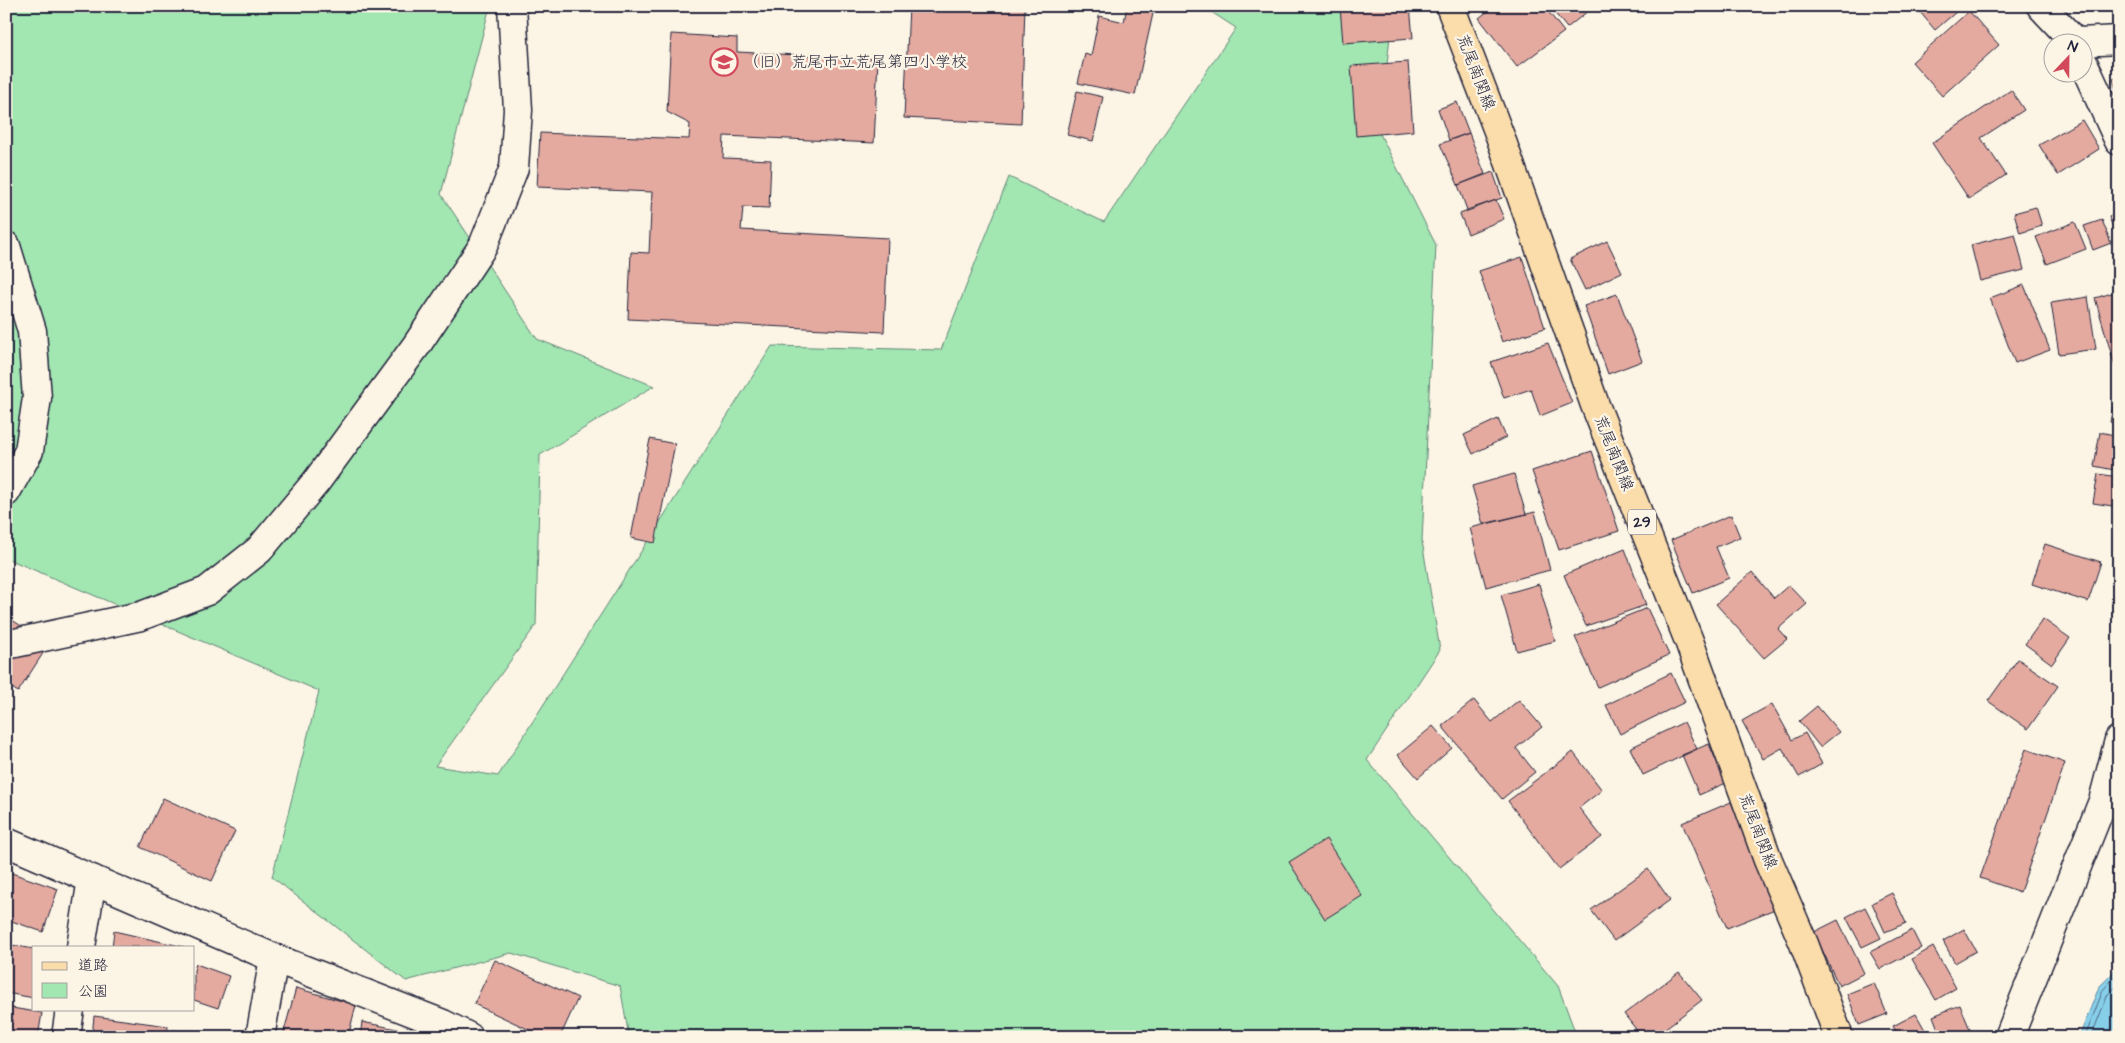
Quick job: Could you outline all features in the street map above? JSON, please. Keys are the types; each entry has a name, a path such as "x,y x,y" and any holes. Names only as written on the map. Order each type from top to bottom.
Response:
{"main road":[{"name":"荒尾南関線","path":"1450,6 1500,136 1595,405 1689,641 1762,842 1804,944 1839,1037"}],"street":[{"path":"6,645 141,616 207,590 259,550 316,482 416,346 483,246 514,168 518,110 512,6"},
{"path":"2041,6 2065,32"},
{"path":"2092,41 2119,40"},
{"path":"2092,82 2119,141"},
{"path":"6,246 32,331 37,398 29,450 6,492"},
{"path":"2009,1037 2104,801 2119,740"},
{"path":"6,842 442,1030 469,1037"},
{"path":"81,946 92,879"},
{"path":"260,1037 274,958"},
{"path":"66,1037 70,1010"}],"green space":[{"path":"6,6 490,6 441,194 537,339 654,386 540,455 536,625 435,766 498,776 772,346 941,350 1009,177 1104,222 1236,28 1202,6 1393,6 1380,134 1436,245 1422,541 1440,650 1367,760 1558,986 1577,1037 629,1037 620,986 511,953 406,981 272,877 319,691 6,558"}],"water":[{"path":"2119,961 2119,1037 2079,1037 2099,987 2112,974"}],"building":[{"path":"909,6 1025,6 1021,124 904,118"},
{"path":"1127,6 1154,9 1135,95 1078,83 1085,54 1091,56 1099,16 1124,22"},
{"path":"1340,6 1410,6 1413,38 1343,43"},
{"path":"1494,6 1544,6 1564,32 1517,67 1479,18"},
{"path":"1549,6 1594,6 1567,28"},
{"path":"1915,6 1963,6 1935,30"},
{"path":"1969,11 1999,45 1942,96 1912,62"},
{"path":"671,34 737,38 737,52 878,59 874,143 724,136 723,158 771,160 769,208 743,207 741,230 888,238 884,332 628,319 631,252 649,253 652,192 537,187 540,133 689,139 690,124 667,112"},
{"path":"1408,62 1413,131 1356,136 1351,66"},
{"path":"2119,77 2119,101 2113,79"},
{"path":"2011,90 2024,110 1981,138 2006,175 1969,199 1932,143"},
{"path":"1077,91 1103,97 1093,141 1067,135"},
{"path":"1457,102 1469,133 1449,140 1438,109"},
{"path":"2082,120 2099,149 2058,175 2039,145"},
{"path":"1469,133 1485,174 1458,185 1440,144"},
{"path":"1493,172 1502,198 1467,210 1458,185"},
{"path":"1496,200 1504,219 1468,234 1460,214"},
{"path":"2036,207 2042,226 2020,233 2014,213"},
{"path":"2119,212 2119,239 2118,240 2109,217"},
{"path":"2102,220 2111,243 2093,250 2084,226"},
{"path":"2075,222 2086,249 2047,264 2036,237"},
{"path":"2015,234 2024,270 1980,281 1971,245"},
{"path":"1607,241 1622,272 1585,290 1570,259"},
{"path":"1522,257 1545,328 1502,342 1479,271"},
{"path":"2024,285 2050,350 2015,363 1990,298"},
{"path":"2119,291 2119,372 2117,373 2095,298"},
{"path":"1617,294 1642,361 1608,374 1584,306"},
{"path":"2088,297 2096,349 2059,354 2051,303"},
{"path":"1548,343 1572,403 1540,416 1531,389 1504,398 1491,362"},
{"path":"2114,402 2119,403 2119,424 2110,422"},
{"path":"1498,419 1506,437 1473,454 1464,435"},
{"path":"2100,432 2119,436 2119,471 2094,466"},
{"path":"650,439 675,444 655,543 631,538"},
{"path":"1592,451 1619,531 1559,550 1532,471"},
{"path":"1514,474 1526,514 1483,524 1472,486"},
{"path":"2098,474 2119,477 2119,507 2093,503"},
{"path":"1535,512 1550,570 1486,587 1470,528"},
{"path":"1731,515 1740,537 1716,547 1729,578 1693,593 1671,540"},
{"path":"2045,544 2101,562 2088,602 2032,584"},
{"path":"1625,549 1646,605 1586,626 1564,575"},
{"path":"1752,572 1774,598 1789,585 1807,604 1778,629 1787,639 1764,658 1716,604"},
{"path":"1539,584 1555,641 1517,651 1501,595"},
{"path":"1647,608 1669,655 1598,687 1575,637"},
{"path":"6,616 49,644 18,692 6,684"},
{"path":"2043,619 2070,638 2052,664 2025,644"},
{"path":"2018,659 2058,686 2028,729 1988,701"},
{"path":"1671,673 1685,702 1620,734 1606,705"},
{"path":"1474,700 1492,722 1519,700 1542,727 1516,748 1535,772 1502,799 1442,726"},
{"path":"1772,704 1792,740 1805,733 1822,764 1799,777 1782,748 1763,759 1742,721"},
{"path":"1817,706 1839,732 1820,747 1799,721"},
{"path":"1684,722 1697,749 1643,775 1630,748"},
{"path":"1433,726 1452,748 1418,778 1398,755"},
{"path":"1709,744 1726,783 1699,795 1682,755"},
{"path":"2026,749 2065,763 2020,892 1980,878"},
{"path":"1573,752 1602,790 1579,808 1602,837 1559,869 1508,801"},
{"path":"163,798 235,831 212,881 140,847"},
{"path":"1731,802 1775,909 1727,928 1682,823"},
{"path":"1326,839 1362,896 1325,919 1289,862"},
{"path":"1648,869 1670,900 1614,941 1591,910"},
{"path":"6,871 58,889 43,932 6,919"},
{"path":"1892,893 1906,923 1885,932 1872,903"},
{"path":"1865,907 1881,938 1862,947 1846,917"},
{"path":"1838,920 1864,973 1839,986 1814,932"},
{"path":"1964,929 1976,951 1955,963 1943,941"},
{"path":"1912,930 1921,948 1880,969 1870,952"},
{"path":"114,931 180,946 112,946"},
{"path":"6,944 32,949 32,998 6,993"},
{"path":"1933,947 1956,988 1936,1000 1912,959"},
{"path":"495,960 578,998 560,1037 545,1037 474,1004"},
{"path":"196,964 229,976 218,1008 195,1000"},
{"path":"1679,972 1702,1000 1654,1037 1642,1037 1624,1014"},
{"path":"1874,983 1887,1014 1859,1025 1847,994"},
{"path":"296,988 356,1005 348,1037 289,1037 283,1035"},
{"path":"1960,1005 1973,1037 1941,1037 1933,1016"},
{"path":"6,1007 42,1013 38,1037 6,1037"},
{"path":"1916,1014 1929,1037 1899,1037 1893,1026"},
{"path":"94,1016 168,1026 167,1037 92,1037"},
{"path":"362,1022 432,1036 360,1037"},
{"path":"173,1030 223,1037 172,1037"}],"place":[{"name":"（旧）荒尾市立荒尾第四小学校","path":"724,62"}]}
